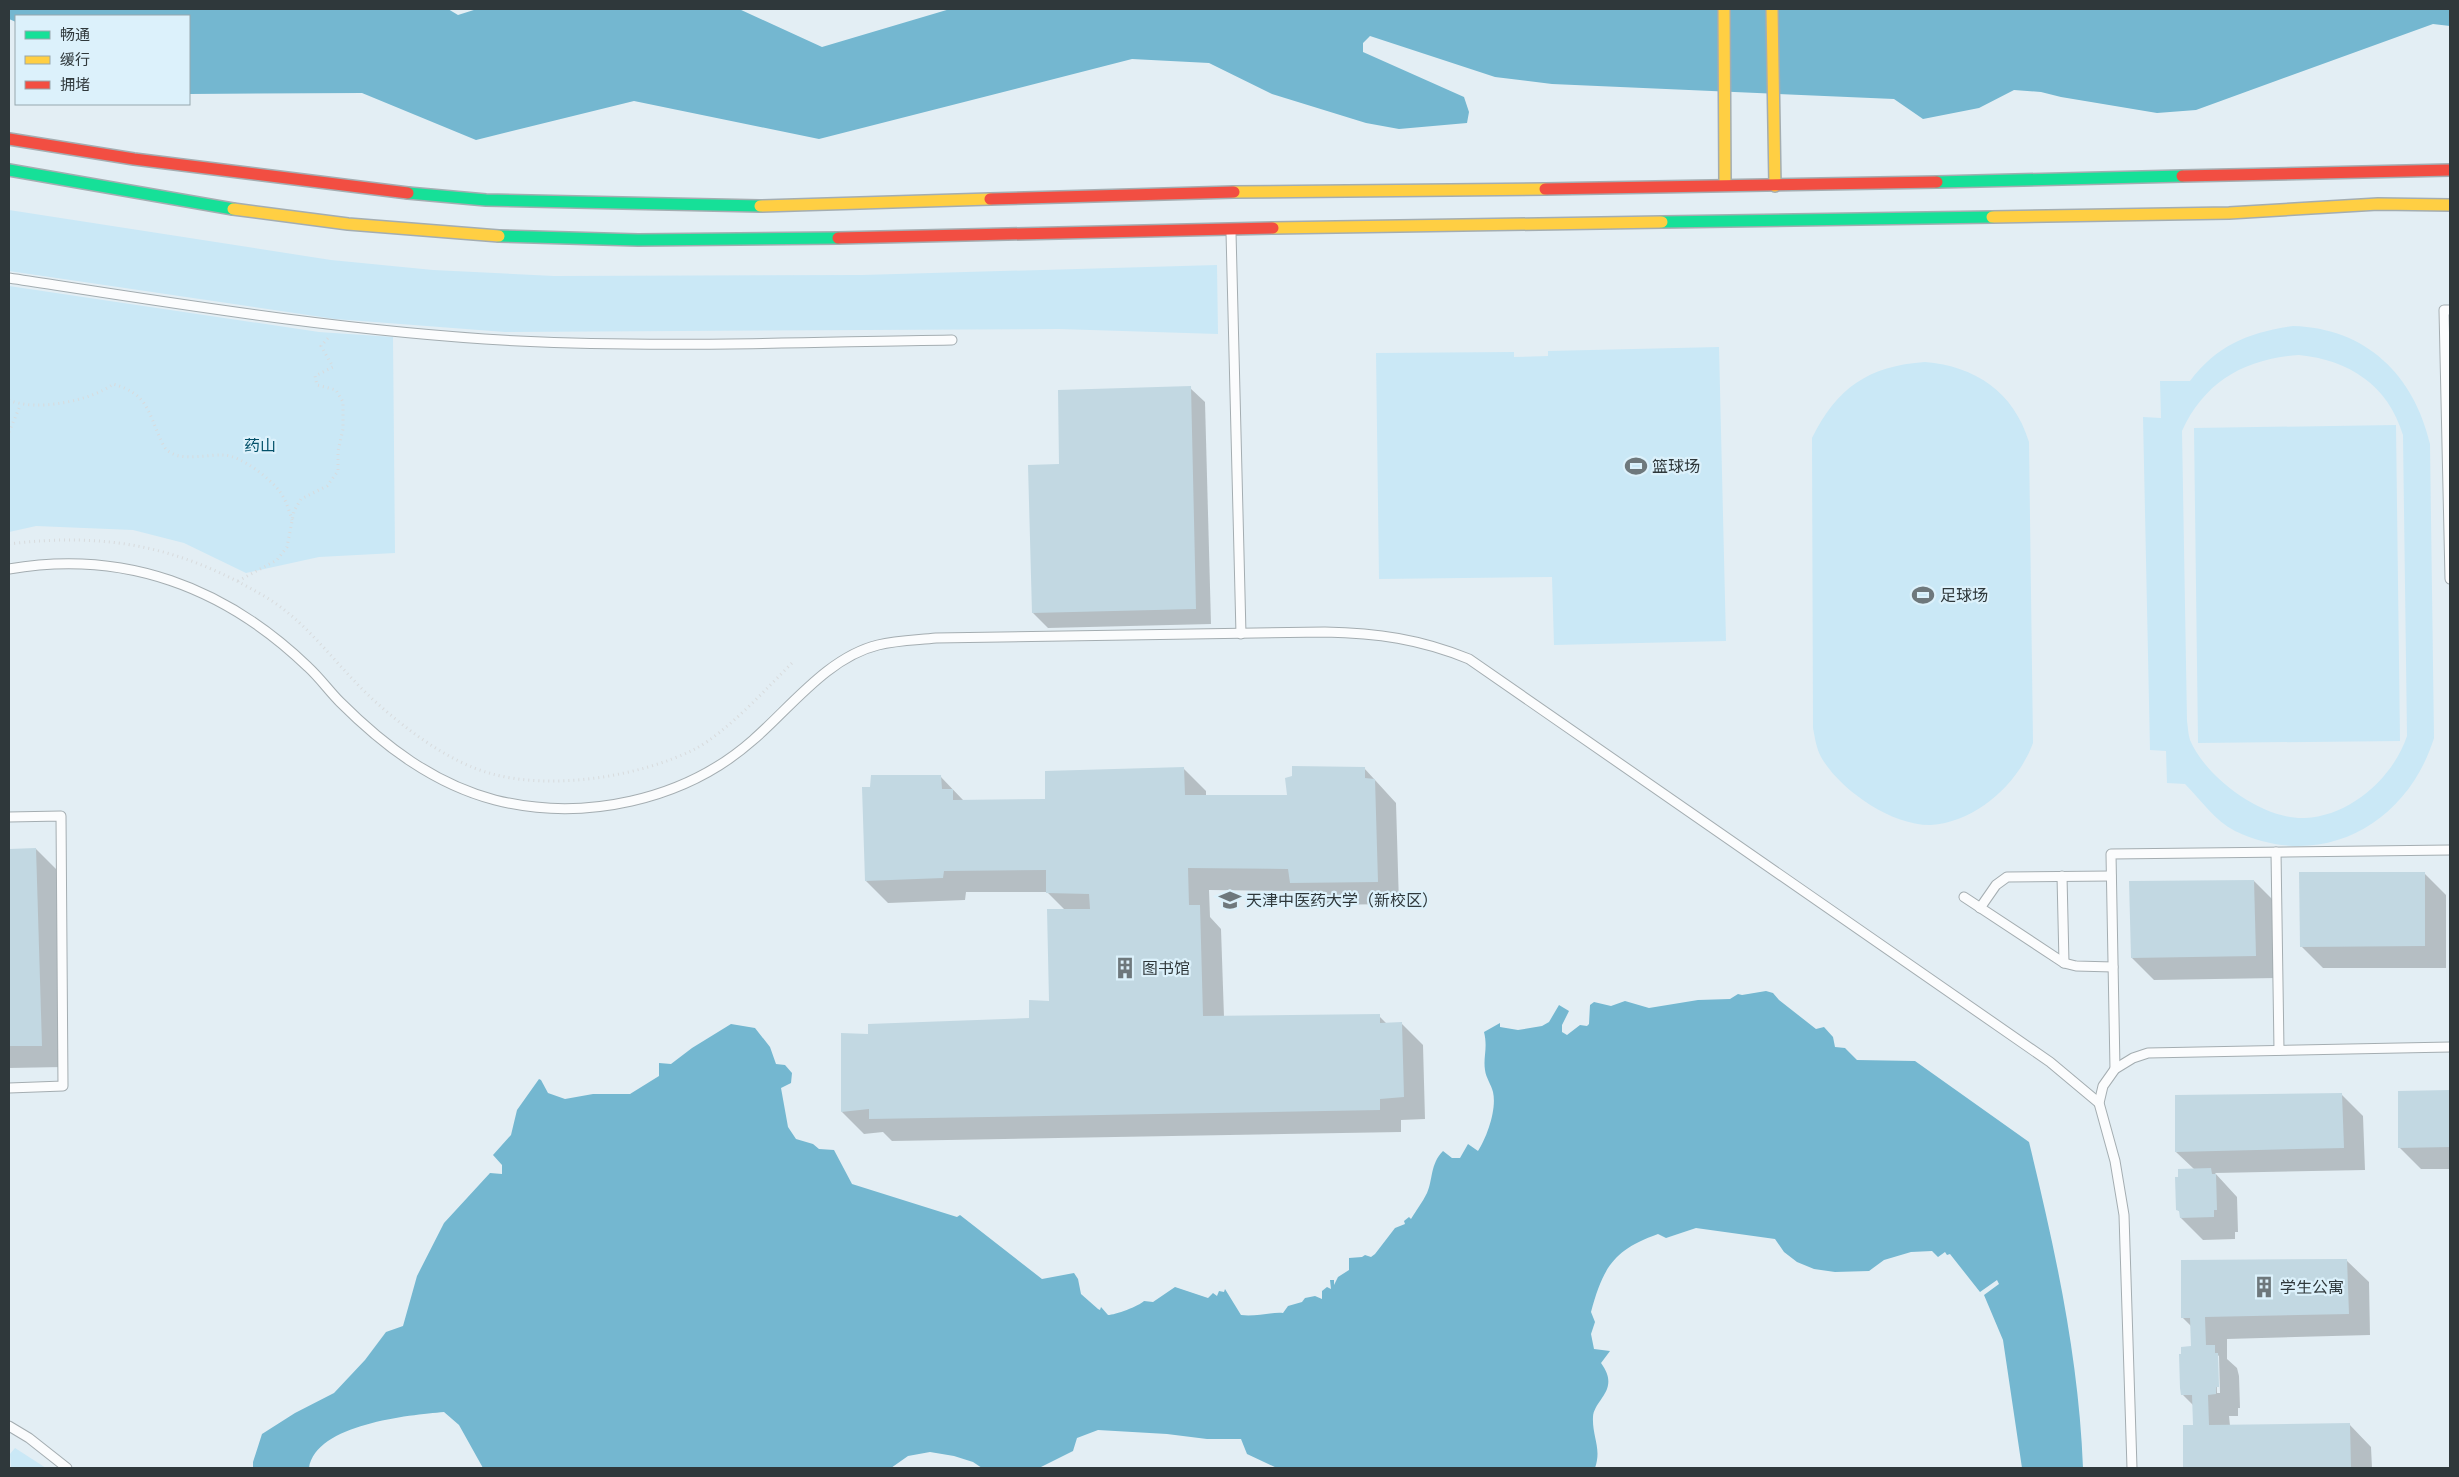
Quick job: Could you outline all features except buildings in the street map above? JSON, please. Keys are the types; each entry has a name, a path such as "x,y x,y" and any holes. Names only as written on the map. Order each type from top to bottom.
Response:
{"main road":[{"path":"1724,9 1725,185"},
{"path":"1772,9 1775,186"},
{"path":"9,138 174,164 384,191 486,200 733,207 830,215"},
{"path":"9,161 28,161"},
{"path":"77,162 174,164"},
{"path":"9,170 128,193 219,207 395,229 462,234 618,240 711,241 1034,232 2219,213 2378,204 2450,195"},
{"path":"733,207 1170,193 1725,185 1775,186 2450,170"},
{"path":"2378,204 2450,205"},
{"path":"937,224 1034,232"}],"lane":[{"path":"1231,229 1241,634"},
{"path":"9,278 338,326 518,341 632,345 722,345 952,340"},
{"path":"2450,310 2444,310 2450,579"},
{"path":"9,570 39,564 71,562 105,564 136,571 199,592 222,602 286,646 367,727 395,751 430,775 494,800 564,809 634,802 661,792 728,760 753,740 822,677 849,657 876,645 936,638 1362,632 1436,645 1469,659 2050,1062 2099,1103"},
{"path":"9,817 60,816 64,1086 9,1088"},
{"path":"2114,1069 2111,854 2450,850"},
{"path":"2276,852 2279,1050"},
{"path":"2062,876 2064,963"},
{"path":"1980,908 1996,885 2007,877 2112,876"},
{"path":"1964,897 2064,963 2076,966 2113,967"},
{"path":"2132,1468 2124,1215 2118,1175 2099,1103 2103,1086 2114,1069 2133,1058 2148,1053 2450,1047"},
{"path":"9,1426 67,1468"}],"path":[{"path":"237,581 277,560 287,547 294,511 301,499 327,486 338,471 338,451 343,429 343,402 336,390 318,385 315,376 333,367 321,346 338,326"},
{"path":"9,400 20,406 71,401 104,391 113,384 130,389 148,407 165,449 174,454 187,456 225,455 238,458 275,487 285,500 292,520"},
{"path":"9,432 20,406"},
{"path":"9,544 100,539 140,545 211,569 266,597 299,623 378,704 418,736 446,753 488,773 525,779 608,777 653,767 697,748 733,720 793,662"}],"green space":[{"path":"9,210 331,260 433,270 554,276 862,275 1217,265 1218,334 1059,329 505,332 335,319 9,271"},
{"name":"药山","path":"9,286 319,332 393,337 395,553 319,557 246,573 184,543 133,530 36,526 9,532"},
{"path":"2293,326 2319,329 2343,336 2364,346 2383,360 2399,377 2412,397 2423,419 2430,444 2434,738 2421,769 2404,795 2382,816 2357,833 2329,843 2299,846 2267,842 2228,827 2185,784 2167,783 2166,751 2150,750 2143,417 2161,418 2160,381 2190,381 2211,358 2223,349 2249,337","holes":["2299,355 2317,358 2350,369 2377,389 2396,417 2403,435 2407,736 2391,766 2368,792 2338,810 2322,816 2305,818 2289,817 2272,812 2238,794 2222,782 2209,768 2190,740 2187,721 2182,431 2202,399 2229,376 2244,368 2279,357"]},
{"path":"1719,347 1726,641 1554,645 1552,577 1379,579 1376,353 1514,352 1514,357 1548,356 1548,351"},
{"name":"足球场","path":"1925,362 1960,369 1990,385 2003,396 2013,409 2022,424 2029,442 2033,743 2017,773 1993,798 1979,809 1964,817 1931,825 1916,824 1884,813 1854,793 1841,782 1821,757 1813,728 1812,438 1832,406 1856,383 1887,369 1905,364"},
{"path":"2396,425 2400,741 2198,743 2194,428"},
{"path":"15,1448 46,1468 11,1468 10,1454"}],"water":[{"path":"9,9 448,9 458,15 477,9 739,9 822,47 950,9 2450,9 2450,26 2433,24 2196,110 2157,113 2041,92 2014,90 1979,108 1923,119 1894,99 1552,84 1495,77 1370,36 1363,43 1363,52 1464,97 1469,112 1467,123 1399,129 1366,123 1272,94 1209,63 1132,59 819,139 634,101 476,140 362,93 190,94 190,15 15,15 15,22 9,19"},
{"path":"1766,991 1773,993 1779,1000 1816,1029 1824,1027 1833,1037 1835,1047 1845,1048 1857,1060 1915,1061 2029,1142 2048,1223 2071,1345 2081,1427 2083,1468 2022,1468 2003,1340 1984,1295 1999,1284 1997,1280 1980,1292 1950,1254 1947,1255 1945,1252 1938,1257 1932,1251 1911,1252 1884,1260 1869,1271 1835,1272 1814,1269 1797,1262 1784,1252 1775,1239 1696,1228 1666,1238 1658,1234 1630,1247 1612,1262 1600,1284 1591,1312 1595,1322 1591,1334 1594,1349 1610,1351 1601,1363 1606,1372 1608,1387 1594,1411 1593,1417 1598,1454 1595,1468 1277,1468 1247,1454 1241,1439 1207,1439 1167,1434 1098,1430 1077,1438 1073,1451 1039,1468 982,1468 973,1462 954,1456 930,1452 908,1456 891,1468 483,1468 459,1425 444,1412 388,1419 346,1432 328,1441 315,1453 309,1468 253,1468 253,1462 262,1434 295,1413 334,1393 365,1360 386,1332 403,1326 417,1276 444,1223 490,1173 502,1174 502,1165 493,1155 511,1135 517,1110 539,1079 548,1093 565,1099 593,1094 630,1094 659,1076 659,1063 671,1064 692,1048 731,1024 755,1028 770,1047 776,1064 785,1065 792,1073 791,1083 781,1088 788,1127 796,1139 813,1144 819,1149 834,1150 852,1184 957,1217 960,1215 1042,1279 1074,1273 1078,1279 1081,1294 1098,1309 1100,1310 1101,1307 1108,1315 1127,1310 1144,1301 1153,1302 1175,1287 1208,1298 1213,1293 1217,1296 1219,1291 1224,1292 1225,1289 1241,1315 1283,1313 1288,1306 1302,1302 1305,1298 1315,1296 1322,1299 1322,1291 1327,1287 1331,1289 1330,1280 1334,1280 1334,1285 1338,1277 1349,1270 1349,1258 1365,1255 1371,1257 1395,1228 1405,1224 1404,1221 1409,1217 1411,1219 1427,1193 1436,1161 1443,1151 1452,1158 1460,1158 1468,1144 1478,1151 1488,1131 1494,1106 1493,1092 1485,1070 1486,1043 1484,1032 1500,1023 1500,1027 1518,1030 1542,1026 1549,1022 1559,1005 1569,1011 1562,1025 1562,1032 1567,1035 1580,1025 1587,1026 1589,1024 1590,1005 1594,1002 1611,1006 1625,1001 1649,1008 1698,1000 1730,999 1738,994"}],"traffic: fast":[{"path":"9,170 233,209"},
{"path":"1937,182 2182,176"},
{"path":"408,193 486,200 760,206"},
{"path":"1662,222 1992,217"},
{"path":"499,236 638,240 838,238"}],"traffic: slow":[{"path":"1724,9 1725,185"},
{"path":"1772,9 1775,186"},
{"path":"1234,192 1545,189"},
{"path":"760,206 990,199"},
{"path":"1992,217 2229,213 2378,204 2450,205"},
{"path":"233,209 348,224 499,236"},
{"path":"1273,228 1662,222"}],"traffic: jam":[{"path":"9,139 134,159 408,193"},
{"path":"2182,176 2450,170"},
{"path":"1545,189 1937,182"},
{"path":"990,199 1234,192"},
{"path":"838,238 1273,228"}],"place":[{"name":"篮球场","path":"1636,466"},
{"name":"足球场","path":"1923,595"},
{"name":"天津中医药大学（新校区）","path":"1230,900"},
{"name":"图书馆","path":"1125,968"},
{"name":"学生公寓","path":"2264,1287"}]}
